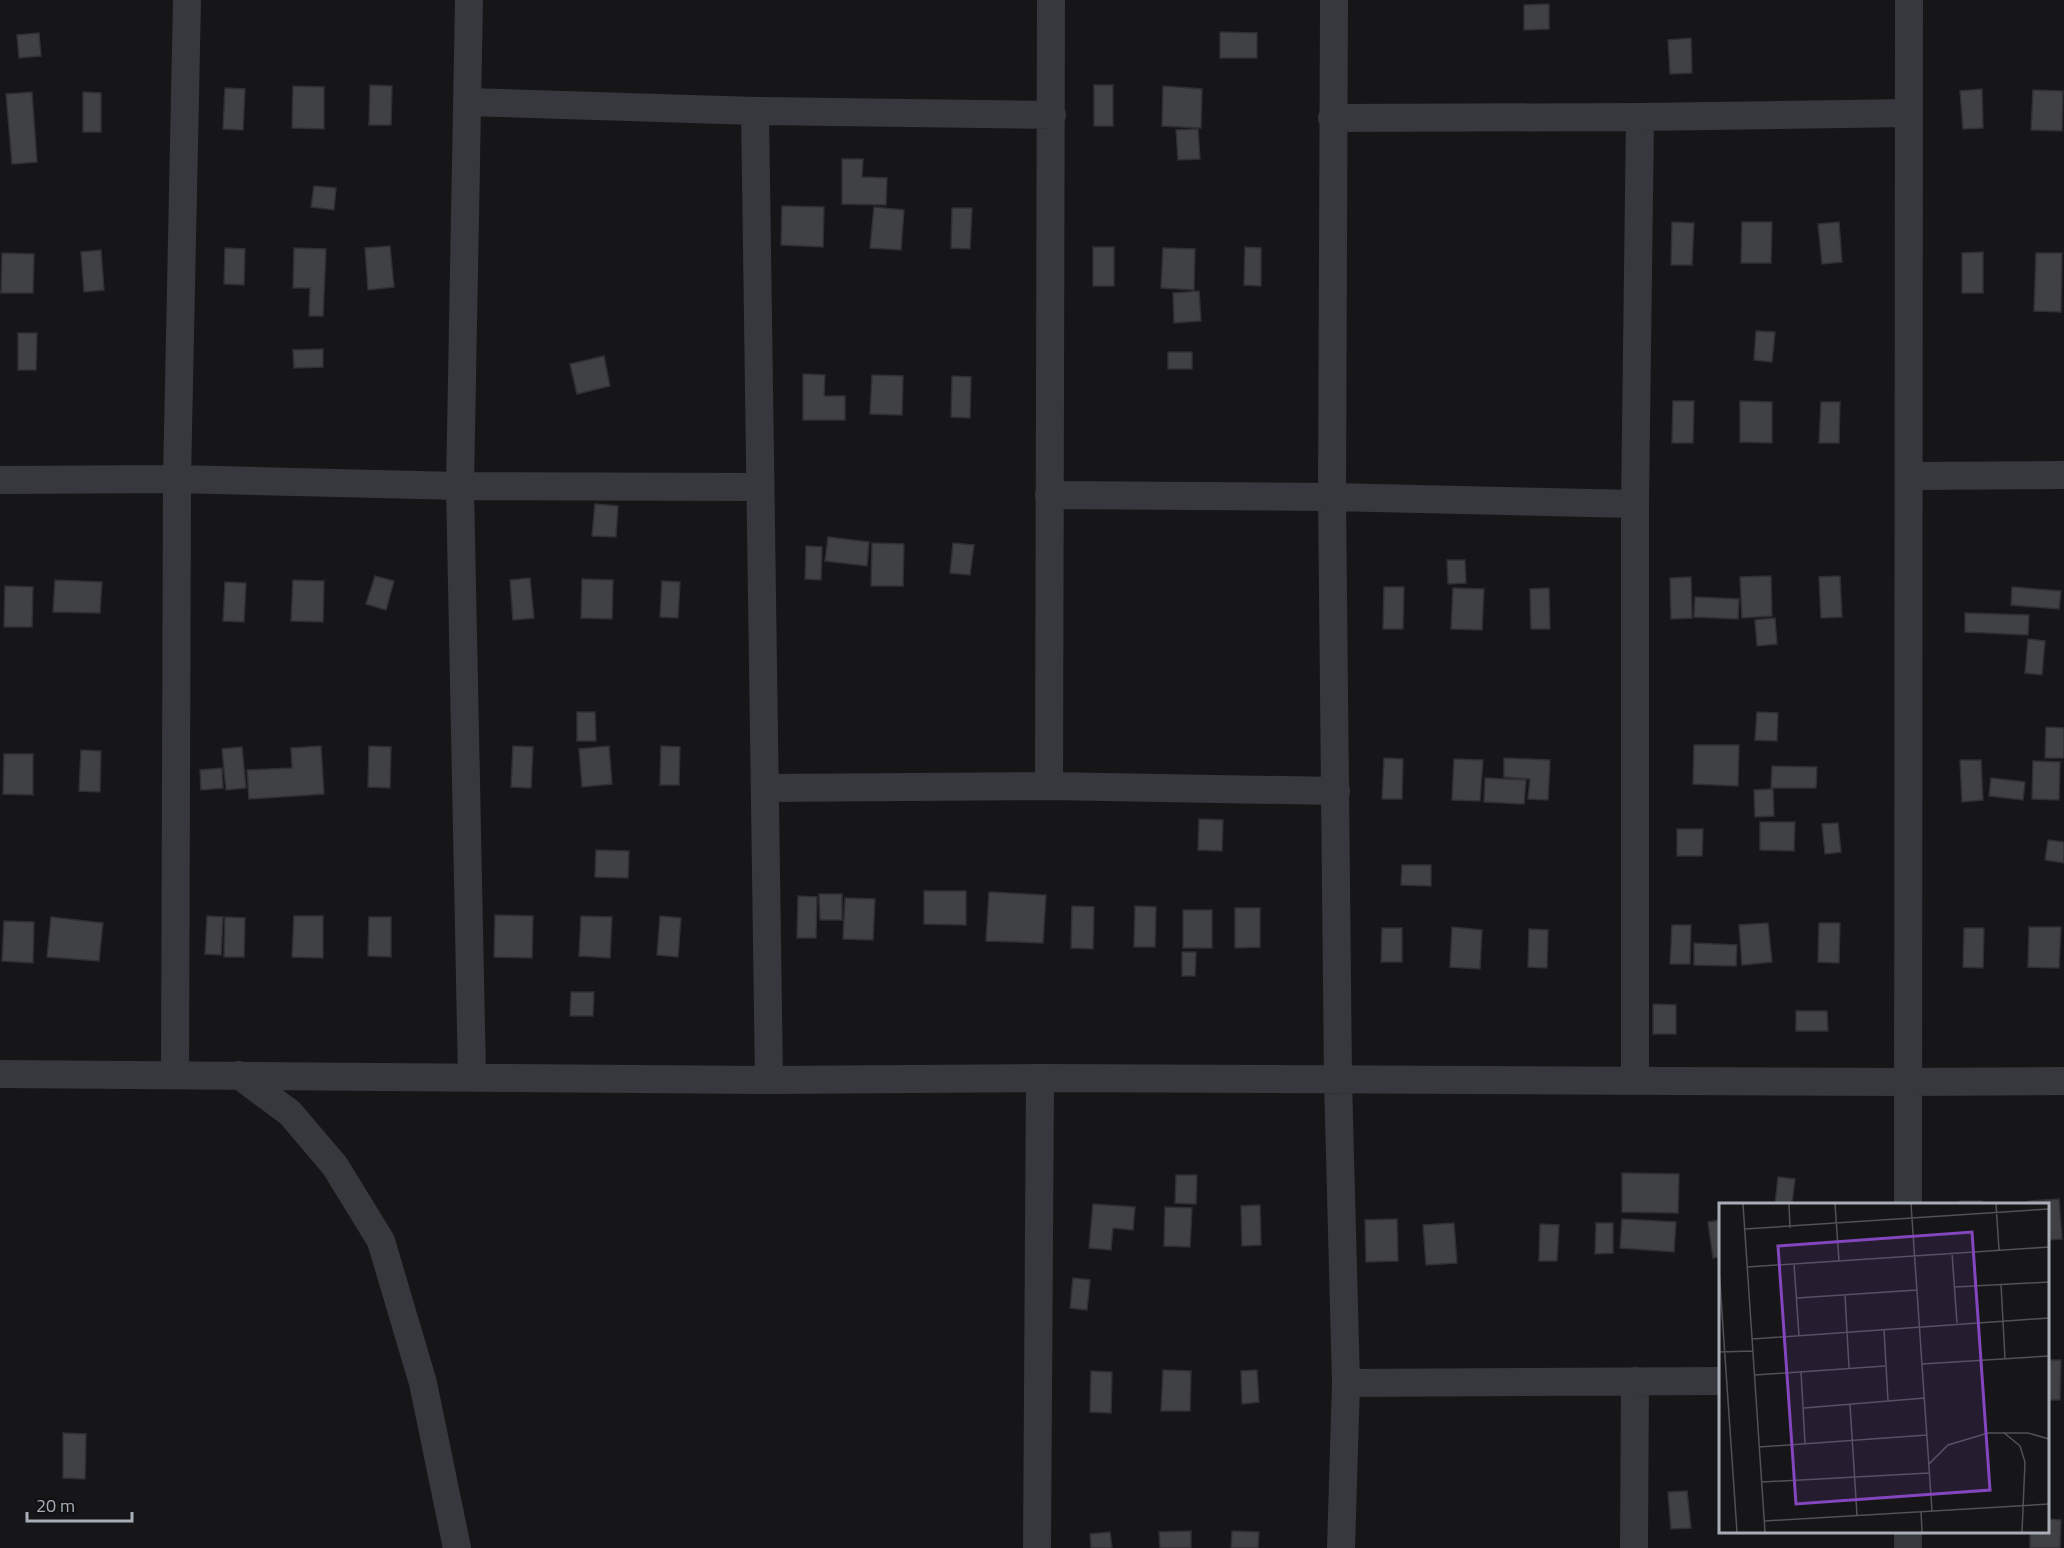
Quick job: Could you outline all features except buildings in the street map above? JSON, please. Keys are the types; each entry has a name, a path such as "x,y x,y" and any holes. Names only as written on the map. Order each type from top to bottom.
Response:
{"street":[{"path":"175,1075 177,479 187,0"},
{"path":"469,0 460,486 472,1077"},
{"path":"1048,786 1051,0"},
{"path":"1334,0 1332,497 1338,1080 1346,1383 1341,1548"},
{"path":"1908,1203 1909,0"},
{"path":"467,102 755,111 1052,116"},
{"path":"755,111 769,1080"},
{"path":"1332,118 1909,113"},
{"path":"1635,1081 1635,504 1640,117"},
{"path":"1909,476 2064,475"},
{"path":"0,480 177,479 460,486 759,487"},
{"path":"1049,495 1332,497 1635,504"},
{"path":"766,788 1048,786 1336,791"},
{"path":"0,1074 769,1080 1040,1078 2064,1081"},
{"path":"239,1075 290,1113 320,1148 335,1166 381,1241 423,1383 457,1548"},
{"path":"1037,1548 1040,1078"},
{"path":"1634,1548 1635,1381"},
{"path":"1346,1383 1719,1381"}]}
